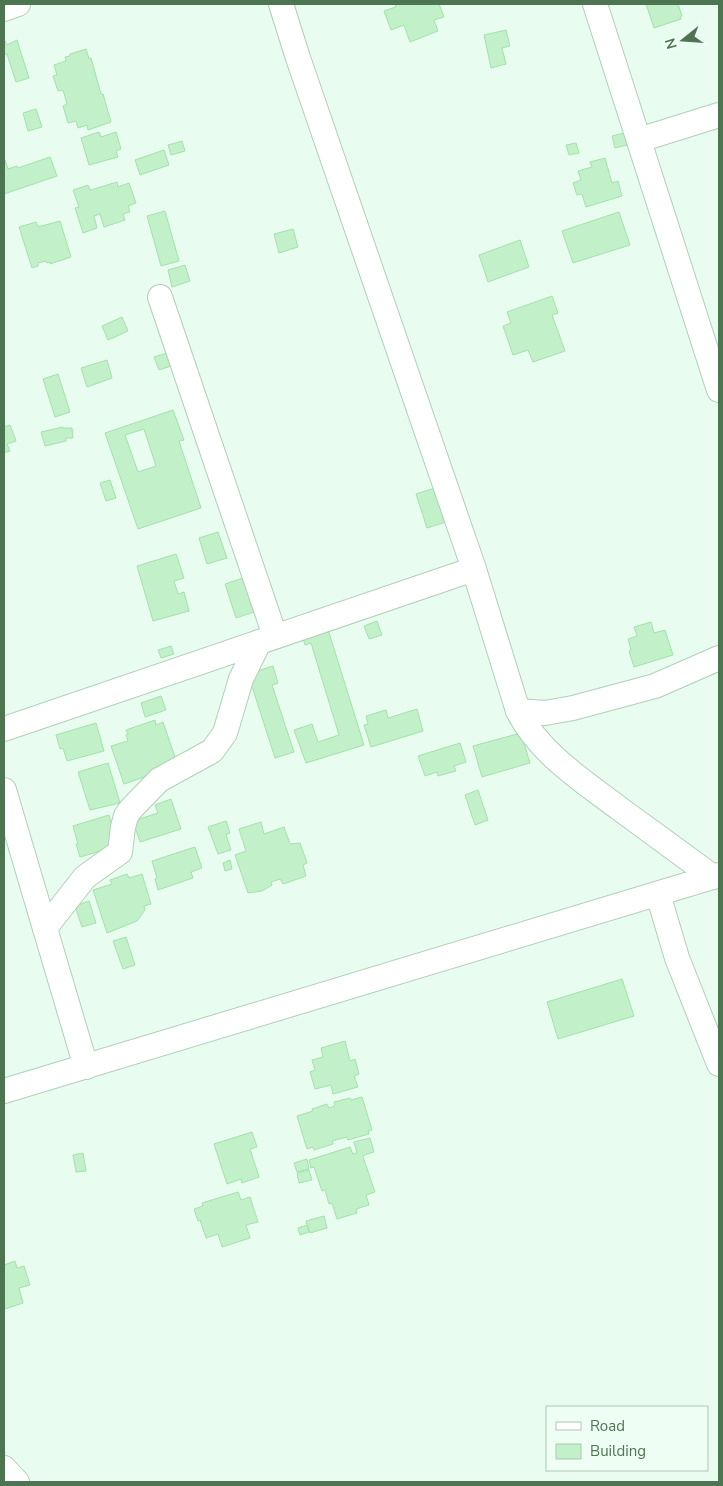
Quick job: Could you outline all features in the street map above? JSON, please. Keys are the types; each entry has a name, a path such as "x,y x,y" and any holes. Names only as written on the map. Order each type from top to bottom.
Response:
{"street":[{"path":"4,9 18,4"},
{"path":"281,4 474,569 518,711 535,739 580,779 716,876"},
{"path":"595,4 719,390"},
{"path":"639,140 719,115"},
{"path":"160,297 267,639"},
{"path":"4,729 474,569"},
{"path":"45,928 85,877 120,852 126,816 140,798 159,780 208,754 216,745 225,733 241,679 267,639"},
{"path":"518,711 545,713 573,708 655,686 719,658"},
{"path":"4,790 86,1067"},
{"path":"4,1091 716,876"},
{"path":"658,894 677,958 719,1064"},
{"path":"4,1468 17,1482"}],"building":[{"path":"395,4 439,4 444,17 434,20 438,31 410,42 404,25 391,30 384,11 396,7"},
{"path":"646,4 678,4 682,16 680,17 681,19 654,28"},
{"path":"506,30 510,46 502,48 506,64 491,68 484,35"},
{"path":"4,39 7,45 17,40 29,78 16,82 7,54 4,55"},
{"path":"86,49 89,59 91,58 111,122 88,130 87,125 78,128 76,121 68,123 63,106 67,104 63,90 58,91 53,76 57,75 54,65 66,61 65,57 70,56 70,54"},
{"path":"36,109 42,127 28,131 23,113"},
{"path":"99,132 101,137 116,132 121,149 116,151 118,157 89,165 81,138"},
{"path":"624,133 627,145 615,148 612,136"},
{"path":"182,141 185,151 171,155 168,145"},
{"path":"576,143 579,153 569,155 566,145"},
{"path":"164,150 169,165 140,175 135,160"},
{"path":"50,157 57,176 4,194 5,160 8,169 17,166 18,168"},
{"path":"605,158 612,183 618,181 622,196 586,207 582,194 577,195 573,183 581,180 578,171 592,167 590,162"},
{"path":"117,182 118,187 129,183 136,203 128,206 130,212 123,214 125,220 104,227 100,214 94,216 97,228 83,233 75,208 79,207 73,190 88,185 90,190"},
{"path":"165,211 179,261 161,266 147,216"},
{"path":"619,212 630,245 573,263 562,231"},
{"path":"60,221 71,257 50,264 50,262 47,263 46,261 38,263 38,266 32,268 19,227 36,222 38,227"},
{"path":"293,229 298,247 279,253 274,234"},
{"path":"520,240 529,267 488,282 479,255"},
{"path":"185,265 190,281 172,287 168,270"},
{"path":"552,296 558,313 552,315 565,351 533,362 528,350 513,355 503,326 511,323 507,312"},
{"path":"122,317 128,331 108,340 102,326"},
{"path":"167,353 171,366 159,370 154,357"},
{"path":"107,360 112,378 87,387 81,368"},
{"path":"58,374 70,412 55,417 43,379"},
{"path":"173,410 184,440 179,441 201,508 138,529 105,433","holes":["144,429 156,466 138,472 125,435"]},
{"path":"10,425 16,441 7,444 10,451 4,453 4,427"},
{"path":"63,427 72,428 73,438 66,438 66,441 45,446 41,432"},
{"path":"110,480 116,498 106,501 100,483"},
{"path":"438,487 449,521 427,528 416,494"},
{"path":"218,532 227,558 207,564 199,538"},
{"path":"176,554 184,578 174,581 178,594 184,592 189,611 153,621 137,566"},
{"path":"243,578 254,612 236,618 225,584"},
{"path":"377,621 382,635 369,639 364,626"},
{"path":"651,622 654,633 665,630 673,655 634,667 629,651 631,650 628,639 637,636 634,627"},
{"path":"326,623 364,745 306,763 294,730 312,724 318,742 339,735 311,643 305,645 301,631"},
{"path":"171,646 174,654 161,658 158,650"},
{"path":"273,666 278,683 272,685 294,752 275,758 248,674"},
{"path":"161,696 166,710 145,717 141,703"},
{"path":"417,709 423,731 371,747 364,725 368,724 366,716 386,710 388,718"},
{"path":"155,720 156,725 163,722 177,763 165,770 124,784 111,746 128,741 126,730"},
{"path":"96,723 104,751 67,761 63,748 60,749 56,735"},
{"path":"521,733 530,763 482,777 473,746"},
{"path":"460,743 466,762 454,766 456,771 438,776 437,772 425,776 418,756"},
{"path":"108,763 120,803 90,810 78,772"},
{"path":"478,790 488,820 475,825 465,795"},
{"path":"171,799 181,829 140,842 133,821 158,813 155,805"},
{"path":"109,815 118,846 80,857 73,826"},
{"path":"226,821 230,833 226,834 231,850 218,854 208,827"},
{"path":"261,822 264,834 284,827 290,844 300,843 307,863 303,865 306,876 283,884 280,879 271,882 272,885 262,891 248,893 235,855 246,851 239,829"},
{"path":"195,847 202,868 191,872 193,878 158,890 152,861"},
{"path":"230,860 232,869 225,871 223,863"},
{"path":"127,874 129,878 142,874 151,904 144,906 145,910 137,921 107,933 93,890 112,884 110,880"},
{"path":"89,901 96,923 82,927 75,906"},
{"path":"126,937 135,965 123,969 113,941"},
{"path":"622,979 634,1016 558,1039 547,1002"},
{"path":"345,1041 350,1061 355,1059 359,1074 354,1076 358,1087 333,1094 331,1085 315,1089 310,1072 315,1070 312,1060 323,1057 321,1048"},
{"path":"362,1097 372,1130 368,1131 369,1134 348,1140 347,1137 332,1141 333,1144 314,1150 313,1147 307,1149 297,1116 327,1104 329,1108 335,1106 334,1102"},
{"path":"252,1132 257,1147 250,1149 259,1177 242,1183 241,1179 227,1184 214,1144"},
{"path":"370,1138 374,1152 363,1157 375,1192 366,1195 369,1205 356,1209 357,1213 337,1219 332,1203 329,1204 325,1190 322,1191 314,1167 311,1168 309,1160 350,1147 353,1154 357,1153 354,1142"},
{"path":"83,1153 86,1171 76,1172 73,1155"},
{"path":"307,1159 309,1169 297,1172 294,1163"},
{"path":"309,1170 312,1180 299,1183 297,1173"},
{"path":"238,1192 241,1200 250,1197 258,1222 246,1225 250,1238 222,1247 218,1234 206,1238 194,1209 203,1206 202,1203"},
{"path":"324,1216 327,1228 310,1233 306,1221"},
{"path":"307,1225 309,1232 300,1235 298,1228"},
{"path":"15,1261 17,1268 24,1266 30,1285 19,1288 23,1303 5,1309 4,1265"}]}
